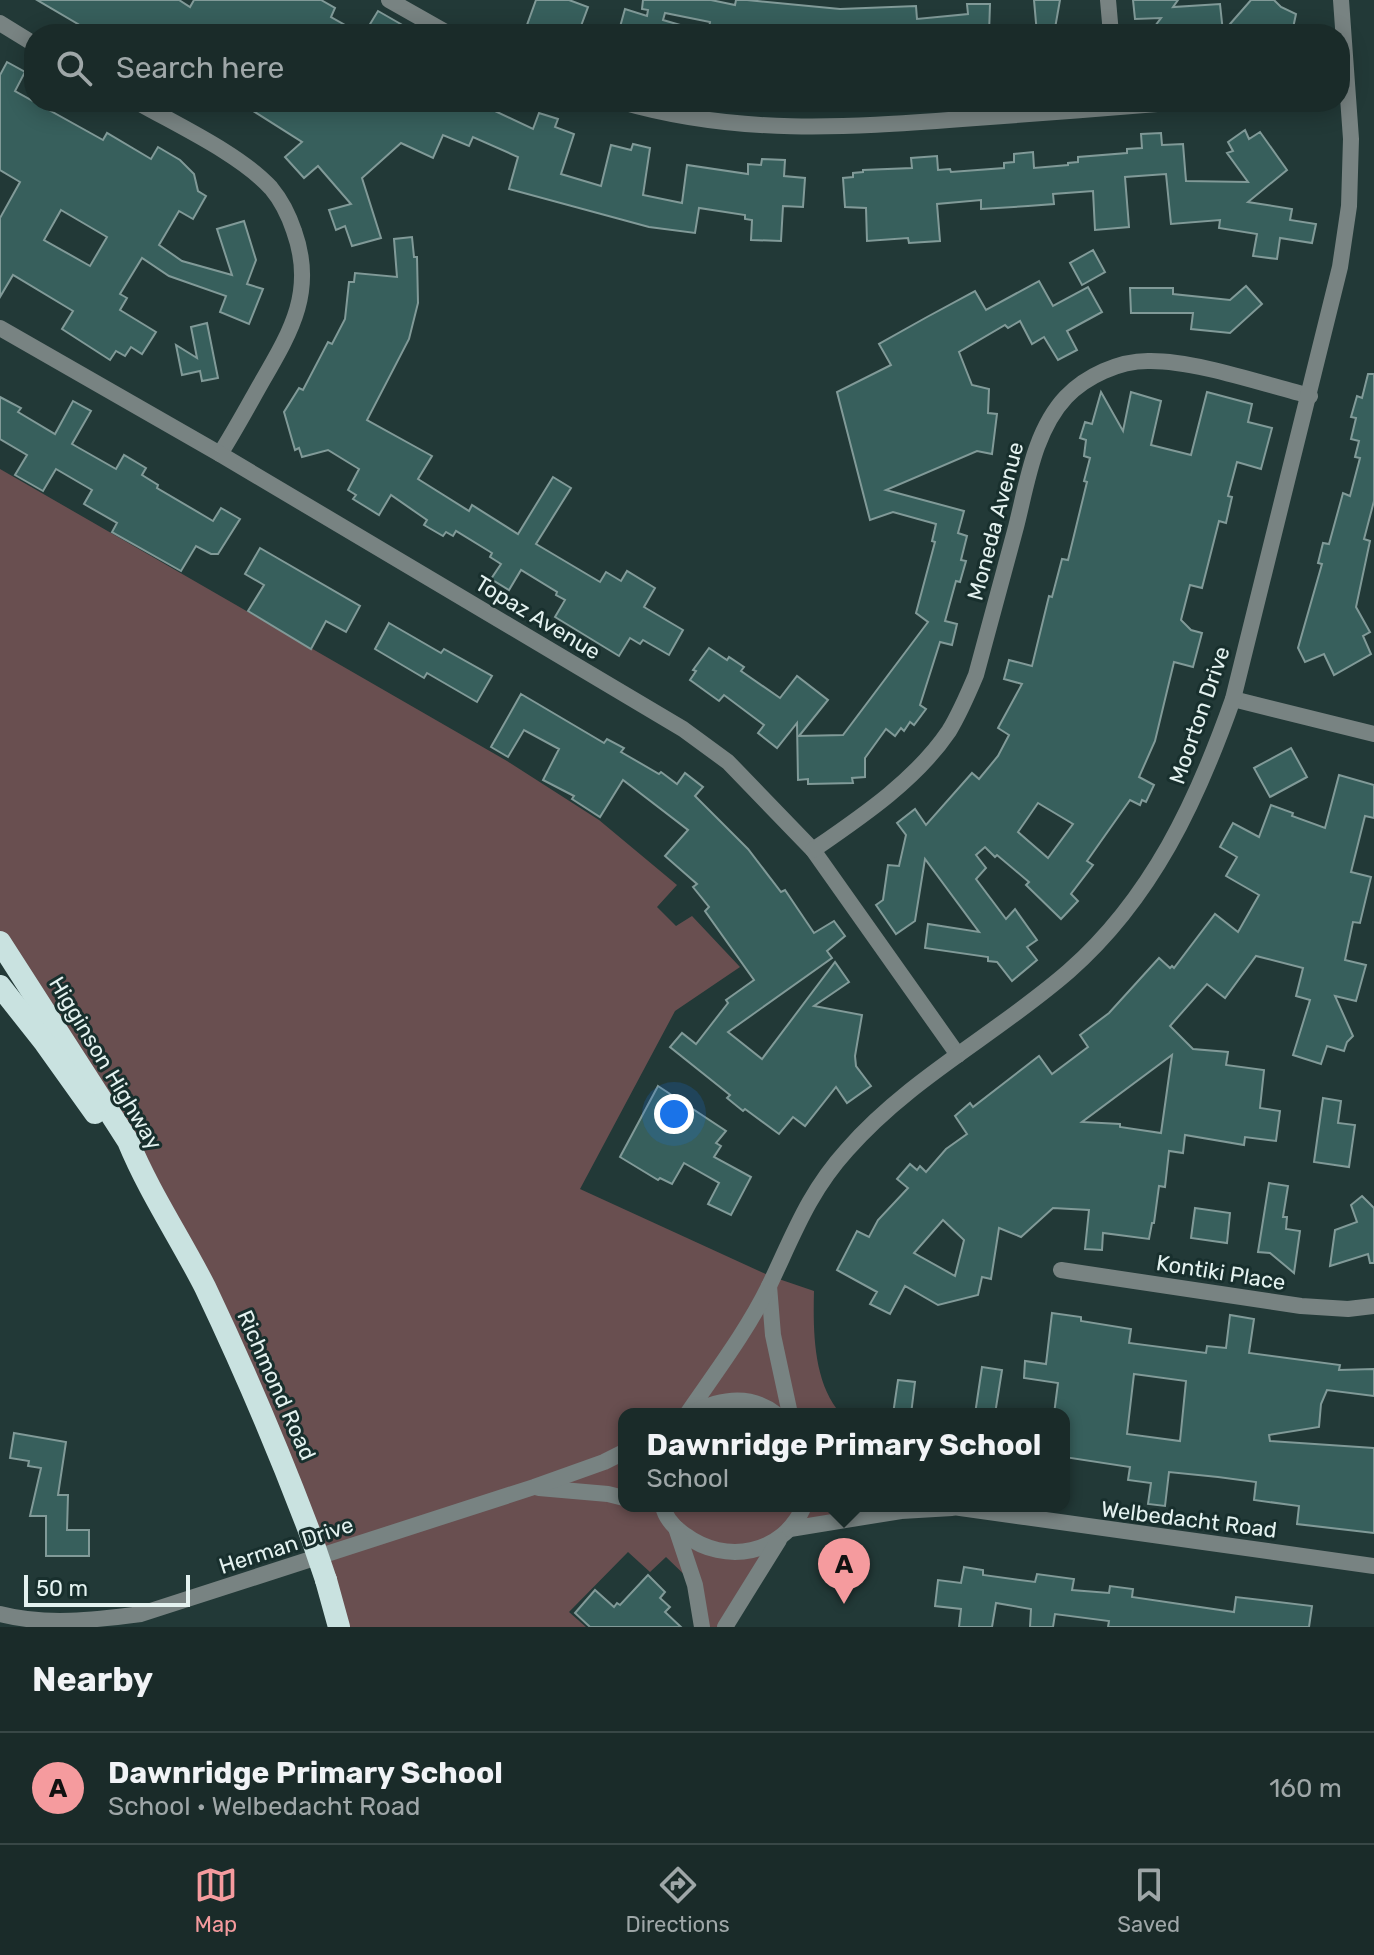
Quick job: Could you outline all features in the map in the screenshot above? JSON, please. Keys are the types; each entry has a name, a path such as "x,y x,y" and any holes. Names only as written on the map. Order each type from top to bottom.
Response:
{"highway":[{"name":"Higginson Highway","path":"0,942 120,1128 142,1174"},
{"name":"Higginson Highway","path":"0,986 142,1174"},
{"name":"Richmond Road","path":"142,1174 203,1283 243,1367 311,1536 339,1627"}],"street":[{"path":"389,0 431,24"},
{"path":"1108,0 1110,24"},
{"name":"Moorton Drive","path":"1341,0 1342,24"},
{"path":"0,23 24,38"},
{"path":"154,112 243,164 271,188 289,216 299,244 304,275 293,327 220,454"},
{"path":"664,112 777,127 847,128 1026,112"},
{"name":"Moorton Drive","path":"692,1408 769,1286 800,1216 846,1150 898,1100 1069,971 1106,935 1136,898 1173,842 1210,762 1233,699 1310,396 1337,281 1349,206 1351,139 1347,112"},
{"name":"Topaz Avenue","path":"0,328 220,454 683,729 728,762 813,850 958,1055"},
{"name":"Moneda Avenue","path":"813,850 908,777 927,759 961,710 976,675 1039,441 1065,397 1085,381 1109,369 1145,361 1162,361 1217,372 1310,396"},
{"path":"1233,699 1374,734"},
{"name":"Kontiki Place","path":"1061,1270 1301,1306 1348,1309 1374,1306"},
{"name":"Moorton Drive","path":"769,1286 773,1335 789,1408"},
{"path":"700,1408 712,1402 743,1400 762,1408"},
{"name":"Herman Drive","path":"0,1614 42,1624 141,1614 534,1487 618,1455"},
{"name":"Herman Drive","path":"534,1487 618,1496"},
{"path":"662,1512 676,1528 695,1585 702,1627"},
{"path":"725,1627 800,1512"},
{"name":"Welbedacht Road","path":"676,1528 699,1545 726,1554 754,1551 785,1533 896,1512"},
{"name":"Welbedacht Road","path":"985,1512 1374,1566"}],"shaded area":[{"path":"0,469 507,761 599,820 677,885 657,907 676,926 692,916 740,967 675,1011 580,1189 770,1276 814,1291 815,1339 820,1372 837,1408 618,1408 618,1512 877,1512 790,1530 726,1627 702,1627 694,1584 666,1557 650,1572 628,1552 569,1612 586,1627 341,1627 200,1272 0,939"}],"building":[{"path":"37,0 179,0 190,7 194,0 321,0 335,8 331,17 343,24 78,24"},
{"path":"536,0 569,0 588,7 582,24 527,24"},
{"path":"643,0 711,0 735,5 736,0 747,0 840,9 916,6 917,19 968,14 967,4 990,4 989,24 710,24 665,13 663,20 677,24 621,24 625,9 647,16 648,10 642,9"},
{"path":"1034,0 1060,0 1056,24 1036,24"},
{"path":"1133,0 1178,0 1173,7 1220,4 1222,24 1156,24 1161,18 1135,19"},
{"path":"1251,0 1274,0 1296,14 1294,24 1230,24"},
{"path":"378,11 401,24 370,24"},
{"path":"7,62 24,71 15,91 24,96 24,112 53,112 103,140 107,133 151,159 158,147 180,160 194,174 198,191 206,196 193,219 179,211 159,245 182,261 232,275 217,229 244,221 256,260 247,284 263,289 249,324 220,312 226,296 169,276 142,258 120,294 127,298 120,310 156,332 142,354 131,347 125,356 116,351 110,360 62,329 73,311 13,275 0,297 0,218 20,182 0,170 0,75","holes":["61,210 107,237 90,266 44,240"]},
{"path":"255,112 497,112 533,129 539,113 558,119 555,127 574,134 561,174 601,186 611,145 631,150 633,144 650,148 643,195 682,203 687,165 748,174 748,164 761,165 762,159 785,160 784,176 805,178 803,207 783,206 781,241 751,240 752,220 745,219 745,215 699,208 695,233 649,227 509,189 518,157 473,137 469,146 443,135 433,158 401,143 362,178 381,238 352,246 345,226 336,230 329,210 351,204 318,166 304,178 285,157 302,142"},
{"path":"1245,130 1249,139 1260,132 1287,170 1248,202 1292,209 1290,220 1316,224 1312,243 1280,238 1277,259 1253,256 1257,234 1219,228 1220,220 1171,224 1166,174 1125,177 1129,227 1095,230 1093,191 1053,194 1054,204 981,209 981,200 937,204 940,241 909,243 908,238 867,241 866,208 845,207 843,178 853,177 853,173 863,170 912,168 911,158 937,156 938,170 950,169 951,172 1004,168 1004,163 1014,162 1014,154 1033,152 1034,168 1068,165 1078,162 1078,157 1127,153 1127,149 1142,148 1141,134 1161,133 1162,145 1183,144 1186,181 1248,182 1227,153 1233,151 1228,142"},
{"path":"412,237 414,257 417,257 418,303 409,339 367,420 432,456 418,479 469,511 472,505 518,534 553,477 571,488 536,544 600,582 606,572 621,581 627,571 655,588 644,607 683,630 669,655 643,640 640,644 630,638 619,656 555,617 565,600 556,595 557,592 521,570 509,590 491,579 501,564 490,557 492,553 456,531 453,536 446,532 443,536 424,525 427,520 391,495 379,515 353,499 356,495 348,490 359,469 328,450 302,457 299,448 295,450 284,412 299,388 303,390 328,342 332,344 345,319 349,282 354,282 355,273 397,277 394,239"},
{"path":"1093,250 1105,272 1082,285 1070,263"},
{"path":"1039,281 1053,306 1088,287 1102,312 1067,331 1077,350 1058,360 1044,337 1032,344 1020,321 1008,328 1005,325 959,352 972,385 989,389 988,413 997,414 992,454 977,451 886,490 964,511 958,533 967,536 961,560 966,561 960,582 956,581 945,621 957,624 952,645 940,642 920,705 926,709 914,725 910,722 904,731 901,728 895,736 886,729 865,758 865,777 852,778 853,783 808,784 808,779 798,780 797,723 777,748 758,733 764,725 724,695 719,701 690,680 696,671 693,670 709,648 744,667 741,671 780,698 797,676 828,700 799,736 843,735 928,622 916,613 935,542 932,541 936,524 893,512 870,520 837,392 891,365 879,344 927,317 975,291 986,310"},
{"path":"1246,286 1262,304 1230,333 1191,329 1193,313 1131,313 1130,288 1173,288 1173,294 1230,300"},
{"path":"207,323 218,378 202,381 200,371 182,375 176,345 197,358 191,327"},
{"path":"1368,374 1374,374 1374,501 1364,539 1370,541 1356,607 1370,632 1363,636 1371,654 1334,675 1324,654 1305,662 1298,648 1322,564 1318,563 1323,543 1329,544 1343,493 1350,496 1360,458 1355,457 1359,441 1351,439 1356,418 1351,417 1357,396 1362,398"},
{"path":"1101,392 1123,431 1131,392 1161,401 1151,445 1191,455 1207,392 1252,404 1248,422 1272,428 1261,469 1237,462 1228,496 1232,497 1226,523 1219,521 1202,588 1190,585 1181,620 1191,630 1202,633 1193,667 1174,662 1155,741 1139,777 1154,785 1146,802 1142,800 1140,805 1130,800 1087,861 1093,865 1071,894 1078,901 1061,919 1026,885 1029,882 997,855 995,857 985,847 976,855 986,868 976,879 1006,919 1015,909 1037,940 1027,947 1037,960 1012,981 997,962 988,961 988,957 925,948 928,924 979,932 925,859 915,921 896,934 876,905 883,900 888,865 899,866 906,835 897,823 915,809 926,825 972,773 979,779 998,756 1009,735 998,728 1022,684 1004,679 1009,660 1032,666 1049,596 1052,597 1062,559 1068,560 1090,458 1084,456 1086,440 1080,438 1085,422 1092,424","holes":["1038,803 1073,824 1048,858 1018,832"]},
{"path":"0,397 21,408 18,412 55,434 73,401 91,411 72,444 116,469 124,455 146,468 142,475 158,485 157,488 213,521 221,508 240,519 218,554 196,546 181,571 112,532 117,523 84,504 92,490 56,469 43,491 15,475 27,455 0,439"},
{"path":"260,548 360,606 346,632 326,621 311,649 248,611 264,585 245,574"},
{"path":"389,623 441,653 444,649 492,676 477,702 427,673 424,678 375,649"},
{"path":"521,694 604,743 607,739 624,748 621,752 659,774 661,772 677,784 685,773 703,787 695,796 748,849 781,892 785,890 814,933 834,921 845,936 827,951 832,958 728,1032 762,1059 835,962 849,982 814,1006 862,1015 856,1066 871,1086 847,1103 836,1087 805,1126 793,1117 779,1134 745,1109 743,1111 727,1098 730,1095 670,1047 682,1033 696,1044 728,1003 726,1000 754,980 705,911 709,907 693,887 697,884 665,856 688,830 623,780 600,817 572,799 574,796 543,780 559,749 524,730 508,757 491,747"},
{"path":"1291,748 1307,777 1270,797 1254,768"},
{"path":"1339,775 1374,785 1374,818 1365,816 1351,872 1371,877 1360,923 1353,922 1345,960 1366,965 1356,1001 1335,996 1353,1036 1344,1051 1327,1046 1321,1064 1293,1055 1310,1000 1296,996 1303,968 1256,956 1225,998 1207,984 1170,1026 1193,1049 1228,1052 1226,1065 1264,1070 1260,1108 1280,1111 1276,1141 1245,1137 1244,1145 1185,1135 1183,1153 1169,1151 1165,1187 1159,1186 1149,1239 1103,1233 1102,1250 1085,1249 1089,1210 1053,1208 1021,1237 999,1228 991,1279 982,1277 978,1295 938,1305 905,1286 890,1314 870,1304 877,1292 837,1270 857,1231 869,1237 878,1220 908,1188 897,1179 910,1164 917,1170 920,1166 926,1172 946,1149 967,1134 955,1116 970,1103 973,1107 1039,1056 1052,1074 1088,1047 1080,1035 1109,1013 1159,958 1174,968 1215,914 1238,932 1259,895 1226,876 1237,857 1220,847 1233,823 1259,837 1271,805 1325,828","holes":["1172,1055 1161,1133 1120,1127 1120,1124 1082,1122","943,1220 964,1240 955,1276 914,1253"]},
{"path":"658,1086 726,1131 716,1143 721,1146 714,1157 751,1177 731,1215 708,1204 719,1183 684,1163 672,1184 660,1178 658,1180 620,1157"},
{"path":"1323,1098 1341,1101 1338,1123 1355,1125 1349,1167 1314,1162"},
{"path":"1269,1183 1288,1186 1283,1217 1287,1217 1286,1229 1300,1231 1294,1273 1270,1253 1258,1252"},
{"path":"1362,1196 1374,1208 1374,1263 1370,1263 1368,1254 1330,1266 1335,1230 1357,1222 1351,1205"},
{"path":"1195,1208 1230,1213 1227,1243 1191,1238"},
{"path":"1052,1313 1131,1329 1129,1343 1206,1353 1207,1346 1226,1348 1230,1315 1254,1319 1249,1353 1340,1365 1339,1370 1374,1369 1374,1396 1327,1390 1321,1404 1319,1427 1269,1435 1270,1441 1374,1448 1374,1533 1297,1524 1299,1506 1254,1500 1256,1482 1218,1477 1169,1472 1165,1506 1148,1504 1151,1483 1128,1480 1130,1467 1070,1458 1070,1408 1055,1408 1058,1383 1024,1378 1025,1361 1046,1364","holes":["1134,1374 1186,1381 1180,1441 1127,1434"]},
{"path":"982,1367 1002,1370 996,1408 976,1408"},
{"path":"898,1380 915,1382 912,1408 894,1408"},
{"path":"14,1433 66,1442 58,1495 68,1495 67,1530 89,1530 89,1556 46,1556 46,1516 30,1516 41,1468 28,1466 29,1461 10,1458"},
{"path":"964,1567 983,1570 983,1575 1035,1582 1037,1574 1074,1579 1072,1590 1109,1593 1110,1586 1133,1589 1132,1597 1234,1612 1236,1597 1312,1606 1309,1627 1108,1627 1109,1621 1055,1614 1053,1627 1030,1627 1031,1609 996,1603 992,1627 959,1627 961,1609 935,1606 938,1580 961,1583"},
{"path":"648,1575 665,1592 660,1598 670,1607 665,1612 681,1627 590,1627 575,1613 595,1590 614,1607 617,1603 620,1605"}],"place":[{"name":"Dawnridge Primary School","path":"844,1604"}]}
